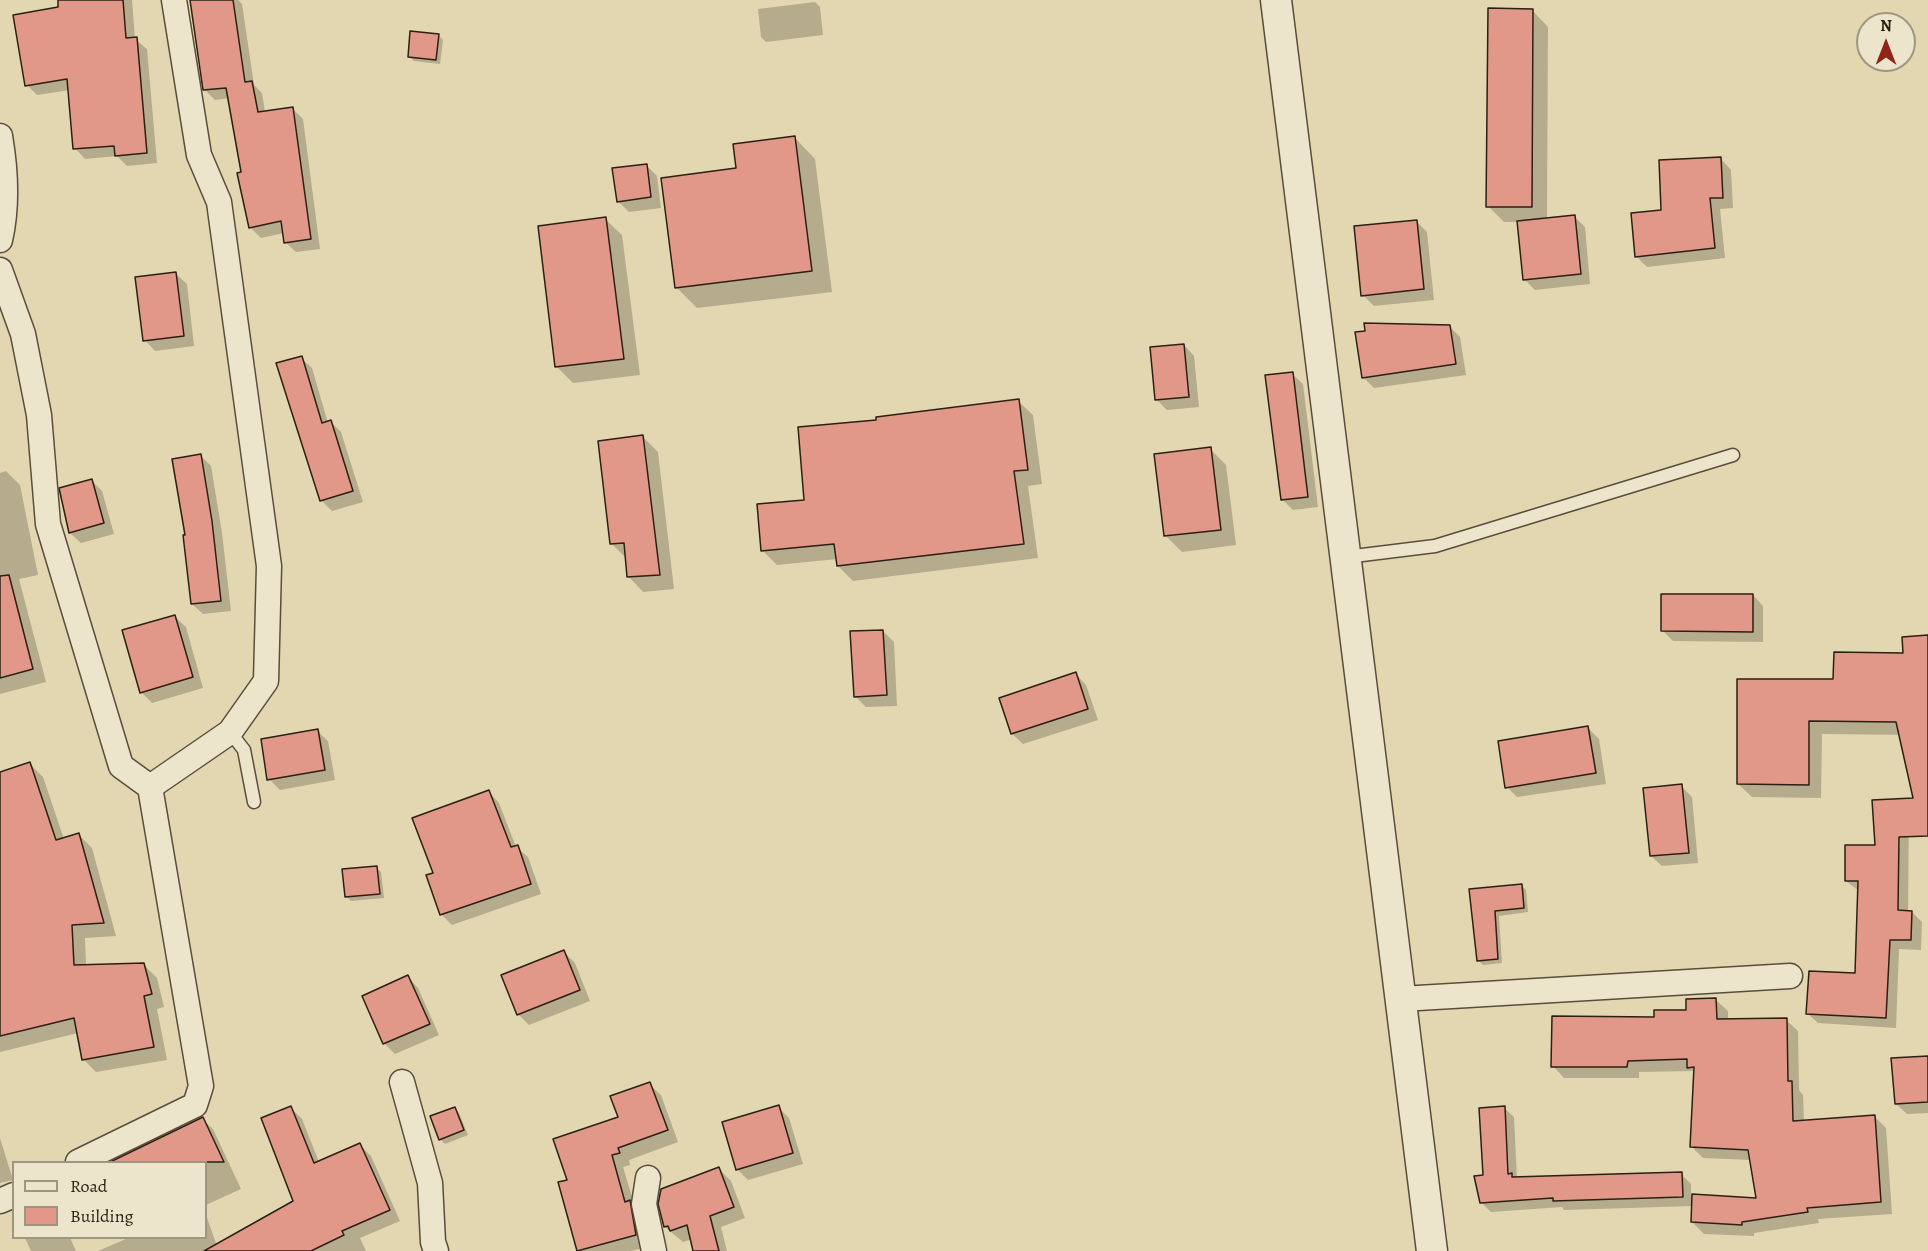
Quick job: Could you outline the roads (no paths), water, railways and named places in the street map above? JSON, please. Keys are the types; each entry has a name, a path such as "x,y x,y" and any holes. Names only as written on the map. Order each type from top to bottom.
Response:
{"street":[{"path":"150,787 230,732 266,681 269,566 219,202 198,155 174,0"},
{"path":"1276,0 1432,1251"},
{"path":"0,136 6,173 5,219 0,240"},
{"path":"0,270 23,334 39,415 48,524 121,766 150,787 201,1086 195,1105 80,1161"},
{"path":"1401,999 1790,976"},
{"path":"402,1082 430,1183 433,1242 436,1251"},
{"path":"648,1178 644,1204 654,1251"}],"lane":[{"path":"1345,557 1435,546 1733,455"},
{"path":"230,732 244,750 254,802"}]}
